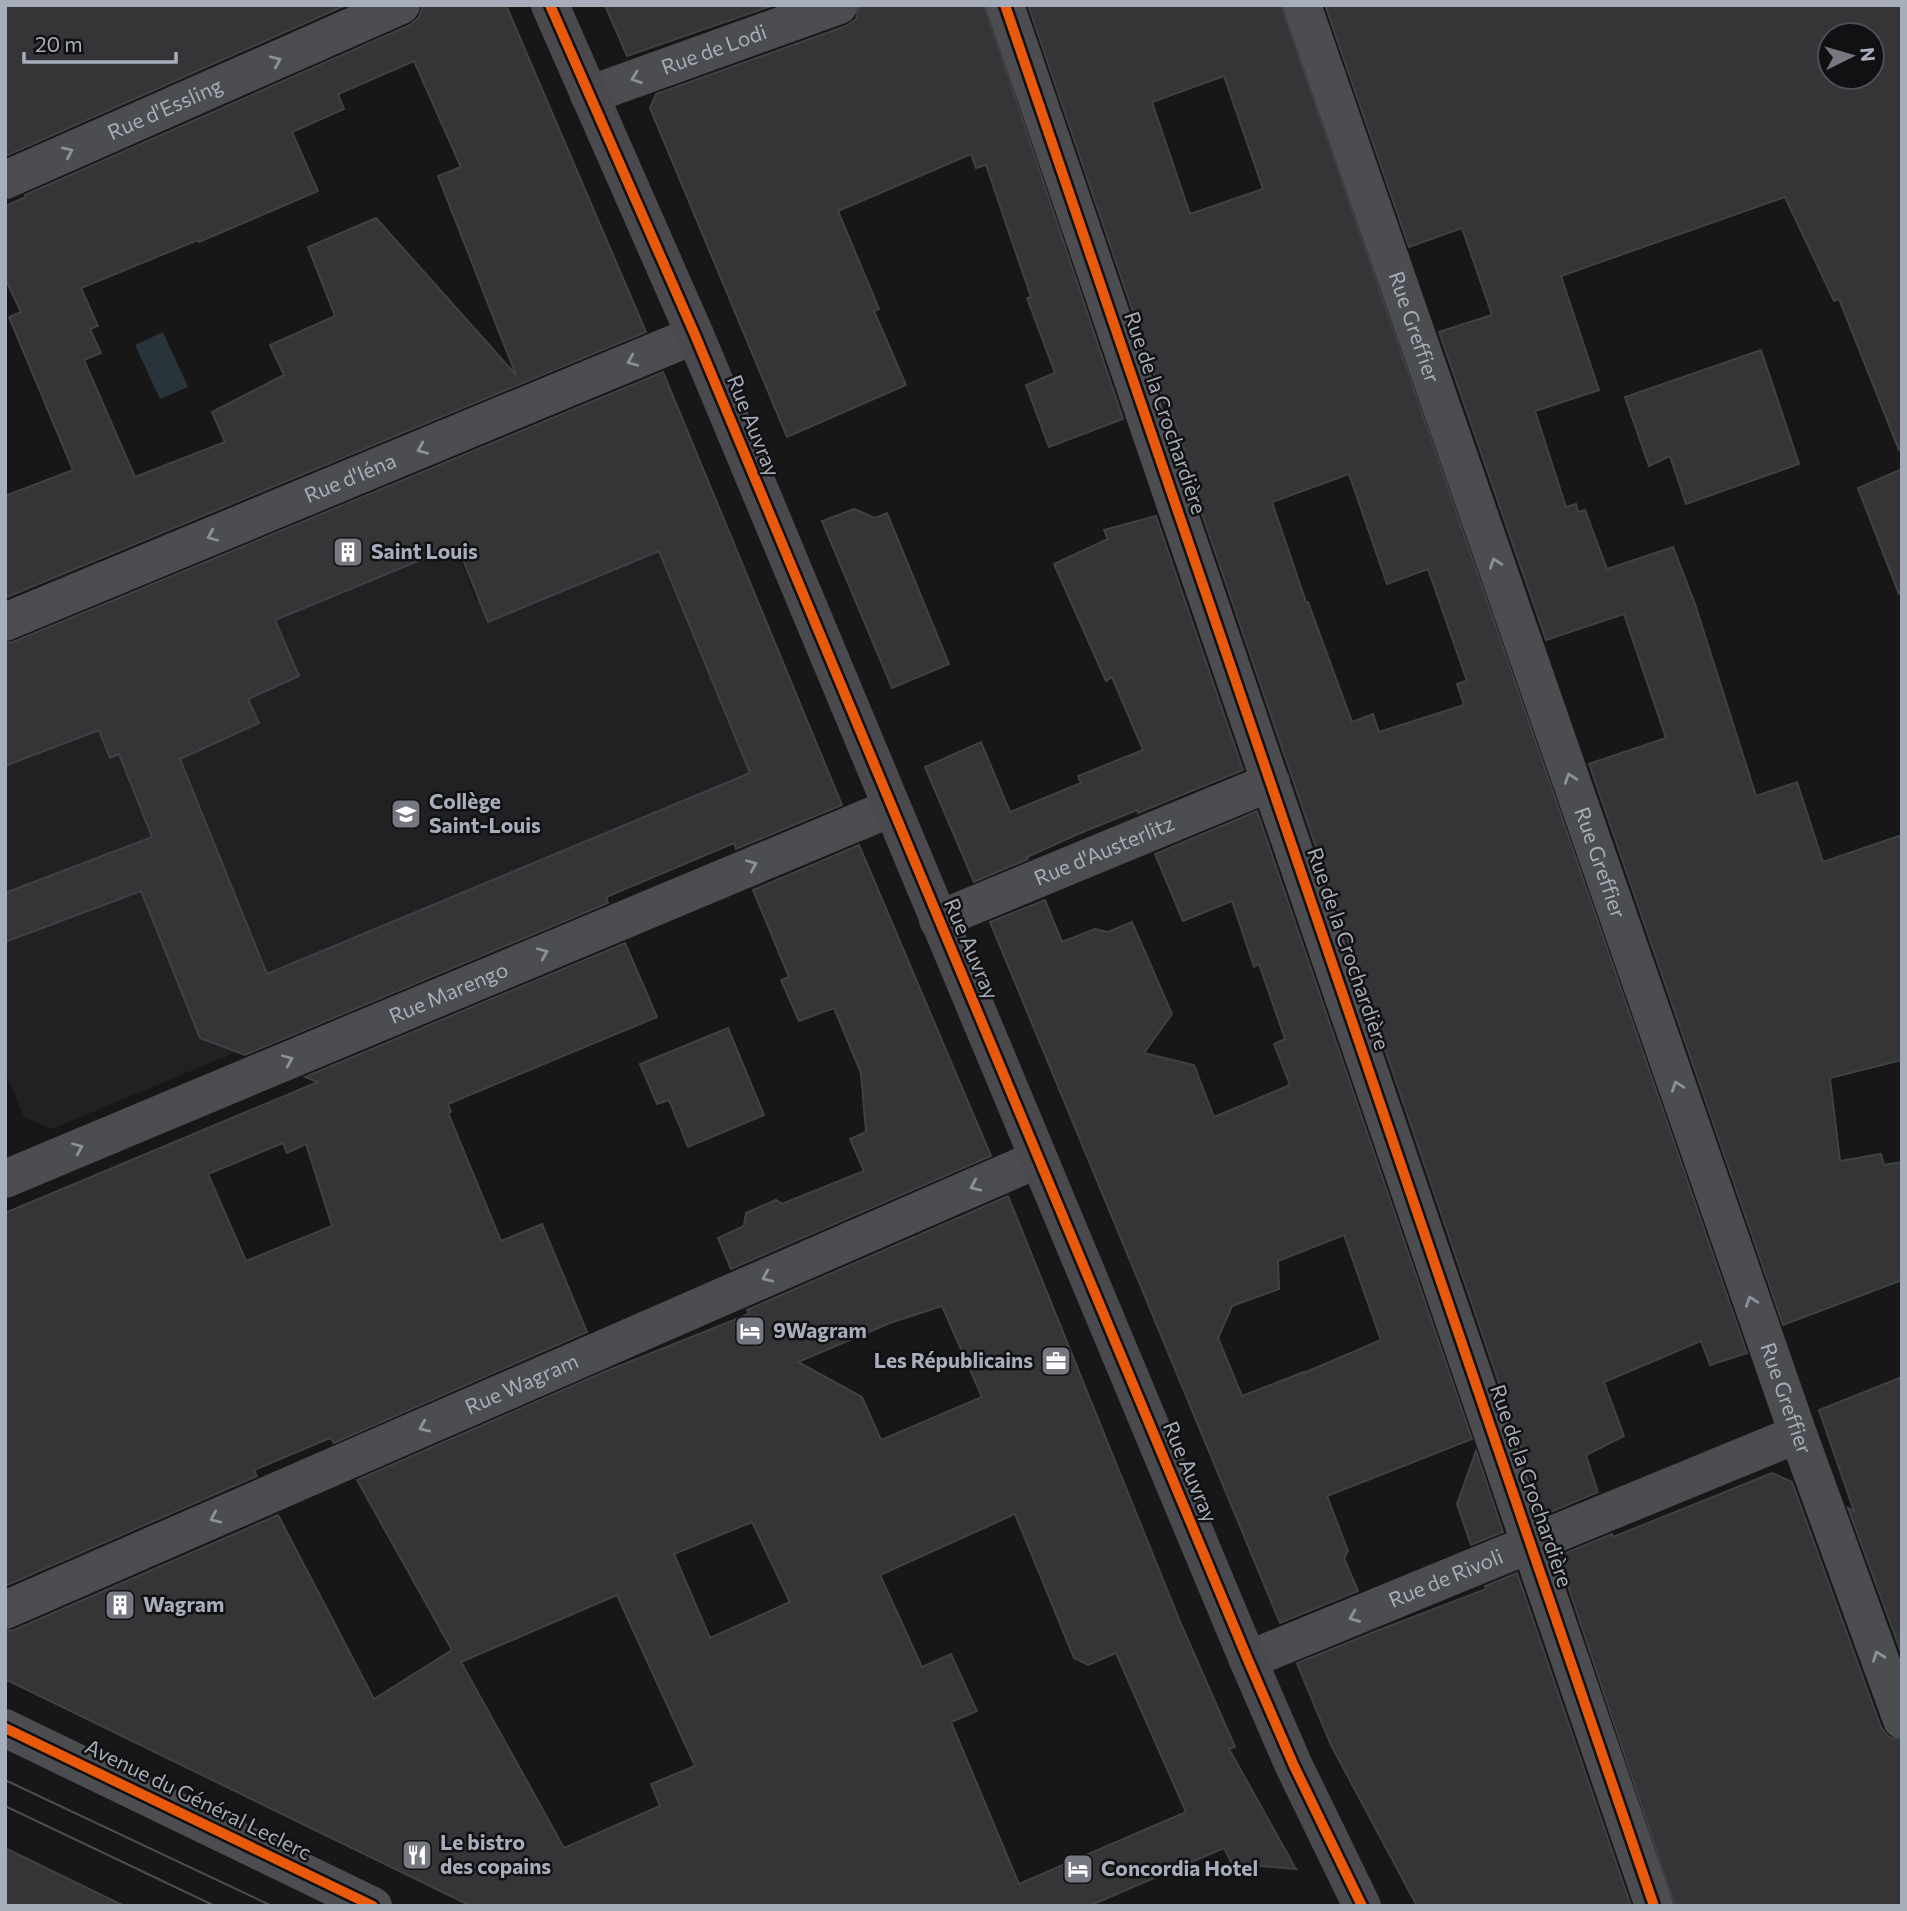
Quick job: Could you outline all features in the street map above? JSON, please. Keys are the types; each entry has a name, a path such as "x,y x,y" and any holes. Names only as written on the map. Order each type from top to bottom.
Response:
{"street":[{"name":"Rue d'Essling","path":"5,180 401,5"},
{"name":"Rue Auvray","path":"550,5 695,335 1248,1660 1294,1766 1362,1906"},
{"name":"Rue de Lodi","path":"589,95 839,5"},
{"name":"Rue de la Crochardière","path":"1005,5 1654,1906"},
{"name":"Rue Greffier","path":"1302,5 1798,1434 1902,1720"},
{"name":"Rue d'Iéna","path":"5,622 695,335"},
{"name":"Rue d'Austerlitz","path":"938,920 1271,782"},
{"name":"Rue Marengo","path":"8,1168 891,808"},
{"name":"Rue Wagram","path":"5,1610 1038,1159"},
{"name":"Rue de Rivoli","path":"1248,1660 1798,1434"},
{"name":"Avenue du Général Leclerc","path":"5,1728 373,1906"}],"shaded area":[{"path":"163,332 188,387 160,399 135,345"},
{"name":"Collège Saint-Louis","path":"425,485 450,548 456,547 476,601 479,600 488,622 658,547 725,521 840,800 52,1129 24,1117 5,1071 5,649"}],"building":[{"path":"5,5 346,5 8,155 5,148"},
{"path":"423,5 506,5 646,332 5,598 5,496 73,470 9,317 21,312 5,278 5,206 410,25 419,17","holes":["414,61 461,167 438,176 516,375 376,218 308,247 335,316 270,345 284,375 212,412 225,442 135,477 84,360 101,353 90,329 98,326 81,288 198,240 199,242 318,191 292,132 344,109 338,94"]},
{"path":"605,5 774,5 627,56"},
{"path":"860,5 984,5 1123,419 1049,447 1026,385 1055,373 1027,298 1031,297 986,165 976,168 971,154 838,211 879,309 874,311 906,385 787,437 650,108 656,94 846,26 856,19"},
{"path":"1028,5 1281,5 1747,1353 1710,1365 1701,1341 1604,1382 1624,1436 1586,1455 1598,1492 1544,1515 1199,505 1202,504 1177,428 1167,402 1164,403","holes":["1224,76 1263,189 1190,214 1152,102","1349,474 1387,584 1428,569 1467,681 1457,684 1464,705 1379,732 1373,714 1352,722 1306,602 1272,502"]},
{"path":"1325,5 1902,5 1902,450 1899,450 1839,299 1834,301 1785,197 1561,276 1599,390 1535,411 1566,507 1576,504 1578,512 1585,510 1607,569 1673,547 1695,604 1756,796 1797,782 1823,862 1902,835 1902,1060 1830,1078 1840,1161 1881,1154 1884,1165 1902,1162 1902,1280 1783,1325 1589,764 1666,738 1624,614 1546,640 1439,332 1492,315 1462,228 1409,247"},
{"path":"1761,350 1799,464 1686,504 1670,456 1649,466 1625,397"},
{"path":"663,372 842,805 736,849 734,843 606,897 608,903 245,1055 200,1038 141,891 5,942 5,893 152,837 119,754 110,758 99,730 5,766 5,643 13,642","holes":["457,545 488,622 659,551 750,773 267,974 180,759 259,723 248,699 299,676 275,620"]},
{"path":"1902,469 1902,593 1899,594 1858,488"},
{"path":"854,509 875,518 887,513 949,664 892,688 822,521"},
{"path":"1156,516 1243,770 1138,813 1137,810 1078,834 974,882 925,767 981,742 1010,812 1081,783 1078,776 1143,750 1112,677 1106,681 1054,564 1108,539 1104,530"},
{"path":"1257,811 1472,1439 1327,1496 1348,1551 1344,1558 1358,1591 1280,1623 990,922 1045,900 1062,942 1095,929 1108,932 1132,922 1172,1014 1144,1053 1194,1065 1214,1117 1290,1085 1274,1044 1285,1039 1259,964 1254,967 1232,901 1183,921 1155,854","holes":["1344,1235 1381,1340 1242,1396 1218,1338 1232,1306 1279,1289 1278,1261"]},
{"path":"859,845 991,1156 731,1269 718,1238 744,1226 746,1213 776,1200 782,1204 864,1171 850,1139 866,1132 861,1073 834,1008 799,1021 781,980 789,977 753,890"},
{"path":"625,943 657,1017 448,1104 451,1112 448,1113 501,1241 542,1224 587,1332 334,1443 330,1438 254,1470 257,1476 5,1586 5,1213 318,1082 305,1077","holes":["283,1143 287,1153 306,1144 332,1226 246,1261 208,1174"]},
{"path":"728,1028 764,1115 688,1147 669,1100 657,1104 640,1064"},
{"path":"1008,1196 1181,1624 1235,1747 1229,1749 1296,1869 1233,1866 1224,1848 1089,1906 471,1906 5,1679 5,1631 14,1630 278,1515 374,1699 452,1650 357,1480 604,1372 749,1314 747,1310","holes":["942,1306 982,1397 881,1440 862,1397 798,1362 890,1323","1015,1514 1074,1658 1088,1665 1116,1653 1186,1812 1019,1884 951,1722 977,1711 951,1654 922,1667 880,1575","752,1522 790,1602 710,1638 674,1554","617,1595 695,1766 651,1784 660,1806 564,1848 461,1662"]},
{"path":"1902,1377 1902,1655 1848,1508 1854,1511 1819,1410"},
{"path":"1476,1451 1503,1532 1471,1545 1457,1504"},
{"path":"1772,1473 1792,1482 1881,1727 1889,1737 1902,1741 1902,1906 1675,1906 1558,1556 1612,1534 1613,1537"},
{"path":"1517,1573 1631,1906 1417,1906 1331,1745 1298,1666 1297,1663 1486,1589 1485,1586"},
{"path":"5,1848 124,1906 5,1906"}],"tram line":[{"path":"5,1780 272,1906"},
{"path":"5,1806 215,1906"}],"cycle path":[{"path":"550,5 695,335 1248,1660 1294,1766 1362,1906"},
{"path":"1005,5 1654,1906"},
{"path":"5,1728 373,1906"}],"place":[{"name":"Saint Louis","path":"348,552"},
{"name":"Collège Saint-Louis","path":"406,814"},
{"name":"9Wagram","path":"750,1331"},
{"name":"Les Républicains","path":"1056,1361"},
{"name":"Wagram","path":"120,1605"},
{"name":"Le bistro des copains","path":"417,1855"},
{"name":"Concordia Hotel","path":"1078,1869"}]}
